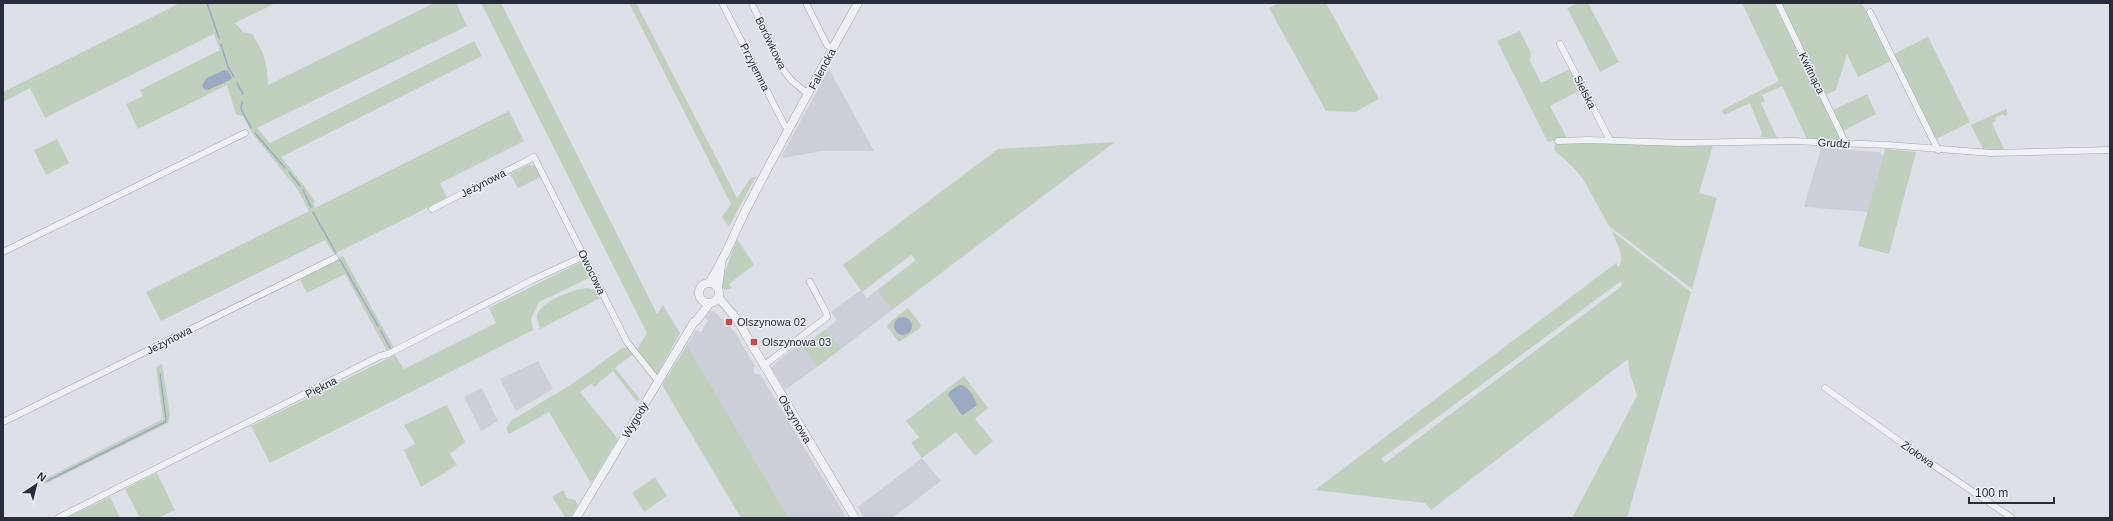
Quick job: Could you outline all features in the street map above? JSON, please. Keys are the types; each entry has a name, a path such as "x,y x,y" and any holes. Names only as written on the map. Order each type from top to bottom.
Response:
{"street":[{"name":"Przyjemna","path":"722,3 788,132"},
{"path":"806,3 827,45 832,49"},
{"name":"Falencka","path":"788,132 858,3"},
{"name":"Kwitnąca","path":"1778,3 1846,144"},
{"name":"Borówkowa","path":"753,6 784,71 795,84 808,94"},
{"path":"1870,12 1938,150"},
{"name":"Sielska","path":"1560,44 1610,140"},
{"path":"721,264 722,267 718,287 720,291 719,298 710,304 700,298 699,293 701,287 709,283 721,264 736,228 788,132"},
{"path":"3,252 244,133"},
{"name":"Grudzi","path":"1558,141 1610,140 1682,143 1787,141 1991,153 2110,150"},
{"name":"Jeżynowa","path":"432,210 534,157"},
{"name":"Owocowa","path":"534,157 627,342 658,381"},
{"name":"Piękna","path":"58,518 380,356 388,354 462,317 532,280 584,256"},
{"name":"Jeżynowa","path":"3,422 335,258"},
{"path":"763,366 826,317 826,312 810,282"},
{"path":"709,283 718,287"},
{"name":"Wygody","path":"694,322 693,318 699,306 700,298"},
{"name":"Olszynowa","path":"719,298 734,316 855,518"},
{"name":"Wygody","path":"576,518 694,322 698,320 710,304"},
{"name":"Olszynowa","path":"710,304 731,319 736,320"},
{"name":"Ziołowa","path":"1825,388 2012,518"}],"shaded area":[{"path":"829,69 874,151 822,151 783,158 782,155"},
{"path":"1821,148 1879,152 1883,156 1868,212 1804,207"},
{"path":"861,290 867,298 877,290 892,310 841,349 826,329 837,320 831,312"},
{"path":"714,311 734,331 755,366 753,370 754,372 756,374 760,374 845,515 843,518 789,518 687,345 696,330 701,332 708,321 704,316 707,312"},
{"path":"800,344 817,367 785,390 771,368 776,364 775,363"},
{"path":"538,361 553,389 516,411 500,379"},
{"path":"482,388 498,421 481,431 464,397"},
{"path":"922,458 941,481 892,518 864,518 858,507"}],"green space":[{"path":"180,3 276,3 235,23 243,32 252,34 260,47 266,64 268,85 434,3 456,3 467,26 257,128 270,143 474,41 482,56 281,157 315,202 313,203 315,208 509,111 524,141 440,183 447,198 334,254 325,240 161,321 146,292 309,211 298,190 252,133 243,116 236,114 227,85 138,129 126,104 143,96 140,90 220,50 214,34 45,118 30,88 3,102 3,92"},
{"path":"481,3 501,3 657,314 663,305 680,333 657,375 654,375 636,351 647,333"},
{"path":"629,3 636,3 737,198 750,179 756,176 729,227 722,217 731,204"},
{"path":"1279,3 1326,3 1379,99 1355,112 1326,111 1269,8"},
{"path":"1578,3 1588,3 1619,62 1600,72 1567,8"},
{"path":"1742,3 1774,3 1840,136 1838,141 1807,139 1782,86 1762,95 1765,101 1761,103 1777,138 1760,137 1762,133 1750,103 1724,115 1722,110 1779,81"},
{"path":"1781,3 1862,3 1891,61 1858,77 1847,54 1836,90 1826,95"},
{"path":"1520,31 1531,53 1530,61 1541,83 1570,69 1581,90 1550,106 1567,138 1548,142 1497,41"},
{"path":"1928,37 1970,122 1936,139 1894,54"},
{"path":"1867,94 1876,114 1843,131 1833,110"},
{"path":"2006,109 2008,114 2005,116 2003,114 1995,118 1996,121 1992,123 2005,151 1984,151 1971,125"},
{"path":"57,139 69,163 46,175 34,150"},
{"path":"1593,141 1652,145 1713,145 1699,193 1717,198 1692,289 1609,226 1583,179 1572,166 1555,151 1554,146 1559,142"},
{"path":"1115,142 892,310 877,290 916,260 911,255 862,292 843,265 998,149"},
{"path":"1885,149 1916,152 1889,254 1858,246"},
{"path":"528,165 537,166 543,176 518,188 510,174"},
{"path":"1612,231 1691,292 1627,518 1572,518 1637,396 1629,370 1628,359 1431,510 1425,503 1315,490 1616,263 1618,267 1620,264 1621,255","holes":["1621,281 1622,286 1385,463 1381,459"]},
{"path":"737,239 754,265 729,284 732,288 724,290 722,283 723,277"},
{"path":"343,256 394,348 387,351 345,274 307,293 300,279"},
{"path":"581,262 584,262 591,277 539,302 531,319 533,330 270,463 251,426 395,355 404,369 496,323 489,308"},
{"path":"587,288 598,290 602,297 540,329 537,316 539,311 544,306 558,297"},
{"path":"908,308 921,325 919,329 899,342 887,327 891,321"},
{"path":"826,329 841,349 817,367 800,344 805,340 807,343"},
{"path":"687,345 789,518 741,518 662,385"},
{"path":"622,348 628,348 633,354 615,368 640,399 637,402 613,371 594,387 591,384 580,392 618,439 591,483 549,412 509,434 506,428 512,420 569,386"},
{"path":"162,364 170,415 168,423 45,484 43,480 163,419 156,367"},
{"path":"964,376 988,408 975,419 993,441 975,456 956,432 922,458 911,443 919,437 906,421"},
{"path":"447,405 465,442 450,454 457,465 421,487 404,450 415,444 404,425"},
{"path":"157,473 175,510 158,518 140,518 125,489"},
{"path":"655,477 667,496 644,512 632,493"},
{"path":"563,490 567,498 575,500 578,505 570,518 566,518 552,497"},
{"path":"110,497 120,518 66,518"}],"water":[{"path":"224,70 228,71 232,78 230,80 208,90 204,89 202,85 207,78"},
{"path":"903,317 907,318 911,322 911,330 907,334 903,335 899,334 895,330 894,326 895,322 899,318"},
{"path":"960,385 969,390 977,405 963,415 948,395 950,391"}],"waterway":[{"path":"207,3 219,38"},
{"path":"221,44 228,67 234,77"},
{"path":"237,83 243,94"},
{"path":"242,102 241,109 251,128"},
{"path":"255,133 285,168"},
{"path":"289,172 300,186"},
{"path":"303,190 311,207"},
{"path":"313,212 336,253"},
{"path":"340,260 378,326"},
{"path":"381,331 390,348"},
{"path":"47,481 165,422 166,419 160,374"}],"place":[{"name":"Olszynowa 02","path":"729,322"},
{"name":"Olszynowa 03","path":"754,342"}]}
